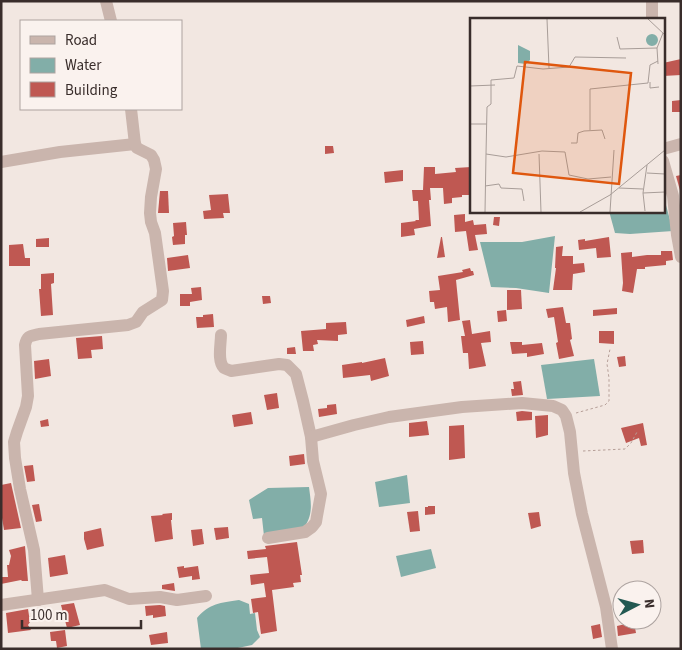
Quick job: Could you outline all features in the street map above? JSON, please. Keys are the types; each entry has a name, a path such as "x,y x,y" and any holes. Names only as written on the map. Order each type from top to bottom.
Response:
{"street":[{"path":"106,1 111,20"},
{"path":"652,1 652,18"},
{"path":"38,600 34,550 15,458 16,437 28,396 26,340 29,336 39,334 134,324 143,312 162,300 163,291 155,233 150,213 156,169 151,155 137,148 134,144 131,110"},
{"path":"1,162 60,152 134,144"},
{"path":"664,149 681,144"},
{"path":"664,164 673,196 681,257"},
{"path":"221,335 220,356 225,369 231,371 279,364 287,365 296,374 303,401 311,437 313,461 321,494 316,522 305,532 268,538"},
{"path":"311,437 389,417 462,407 522,403 553,406 562,410 566,416 570,432 574,473 582,514 606,607 612,649"},
{"path":"1,605 105,590 129,600 160,597 178,600 206,596"}],"path":[{"path":"566,416 605,405 609,401 607,364 610,349"},
{"path":"572,451 625,449 637,432"}],"water":[{"path":"664,198 673,231 630,234 615,233 609,212 664,212"},
{"path":"555,236 549,293 516,288 491,287 480,242 522,242"},
{"path":"594,359 600,396 547,399 541,365"},
{"path":"407,475 410,503 379,507 375,482"},
{"path":"309,487 310,514 302,530 264,536 262,518 253,519 249,500 268,488"},
{"path":"431,549 436,568 401,577 396,556"},
{"path":"239,600 249,604 250,614 255,613 257,630 260,637 252,645 233,649 201,649 197,618 206,609 221,603"}],"building":[{"path":"681,59 681,75 664,76 664,63"},
{"path":"681,100 681,112 672,112 672,101"},
{"path":"325,146 333,146 334,153 325,154"},
{"path":"424,167 435,167 435,174 456,172 455,168 470,167 470,195 452,198 452,203 444,204 443,188 430,188 431,226 414,229 415,235 401,237 401,223 419,220 418,201 413,201 412,190 423,190"},
{"path":"403,170 403,181 385,183 384,172"},
{"path":"681,175 681,194 676,176"},
{"path":"160,191 168,191 169,213 158,213"},
{"path":"228,194 230,213 223,213 224,218 204,219 203,211 211,210 209,195"},
{"path":"465,214 465,222 473,220 474,225 486,224 487,234 475,235 478,250 469,251 466,231 455,232 454,215"},
{"path":"494,217 500,217 499,226 493,225"},
{"path":"186,222 187,235 185,235 185,244 173,245 173,223"},
{"path":"441,237 445,257 437,258"},
{"path":"609,237 611,257 597,258 596,248 579,250 578,240 585,239 585,241"},
{"path":"49,238 49,247 36,247 36,239"},
{"path":"23,244 25,258 30,258 30,266 9,266 9,245"},
{"path":"563,246 562,256 573,256 573,264 584,263 585,272 573,274 572,290 553,290 556,247"},
{"path":"661,251 672,251 673,260 666,261 666,265 637,269 633,293 622,291 621,253 632,252 632,257 661,255"},
{"path":"188,255 190,268 168,271 167,258"},
{"path":"470,268 474,275 456,280 460,320 448,322 447,307 435,309 434,302 430,302 429,291 440,290 438,276 463,272 462,270"},
{"path":"54,273 54,283 51,284 53,315 41,316 39,289 41,289 41,274"},
{"path":"201,287 202,300 190,302 190,306 180,306 180,294 192,294 191,288"},
{"path":"507,290 521,290 522,309 507,310"},
{"path":"262,296 270,296 271,303 263,304"},
{"path":"563,307 566,323 570,323 572,339 570,340 574,356 559,359 554,317 548,318 546,309"},
{"path":"617,308 617,314 593,316 593,310"},
{"path":"506,310 507,321 498,322 497,311"},
{"path":"213,314 214,327 197,328 196,317"},
{"path":"424,316 425,323 407,327 406,320"},
{"path":"470,320 472,334 490,331 491,342 481,343 486,366 469,369 468,353 463,353 461,336 465,336 462,321"},
{"path":"346,322 347,334 338,335 338,341 317,340 318,344 313,345 314,351 303,351 301,331 326,329 326,323"},
{"path":"599,331 614,331 614,344 599,343"},
{"path":"102,336 103,349 91,350 92,358 78,359 76,338"},
{"path":"423,341 424,354 411,355 410,342"},
{"path":"510,342 522,342 522,345 542,343 544,354 527,357 527,353 512,354"},
{"path":"295,347 296,354 287,354 287,348"},
{"path":"625,356 626,366 619,367 617,357"},
{"path":"385,358 389,376 371,381 370,375 343,378 342,365"},
{"path":"49,359 51,376 35,379 34,361"},
{"path":"521,381 523,395 512,396 513,382"},
{"path":"277,393 279,408 267,410 264,395"},
{"path":"336,404 337,414 319,417 318,409"},
{"path":"251,412 253,424 234,427 232,415"},
{"path":"516,412 532,412 532,420 517,421"},
{"path":"548,415 548,435 536,438 535,416"},
{"path":"48,419 49,426 41,427 40,421"},
{"path":"427,421 429,435 409,437 409,423"},
{"path":"643,423 647,445 641,446 639,438 626,443 621,428"},
{"path":"464,425 465,458 449,460 449,426"},
{"path":"304,454 305,464 290,466 289,456"},
{"path":"33,465 35,481 27,482 24,466"},
{"path":"11,483 21,528 4,530 1,512 1,485"},
{"path":"39,504 42,521 36,522 32,505"},
{"path":"435,506 435,514 425,515 425,507"},
{"path":"418,511 420,531 410,532 407,512"},
{"path":"539,512 541,526 531,529 528,513"},
{"path":"172,513 173,539 155,542 151,516"},
{"path":"228,527 229,538 216,540 214,528"},
{"path":"101,528 104,546 87,550 84,532"},
{"path":"202,529 204,544 193,546 191,530"},
{"path":"643,540 644,553 632,554 630,541"},
{"path":"297,542 302,575 300,575 301,582 293,583 294,587 272,590 277,631 261,634 258,612 253,613 251,599 266,597 264,583 251,585 250,575 269,573 267,557 248,559 247,551 266,549 265,546"},
{"path":"25,546 28,581 21,580 1,584 1,577 8,577 7,565 9,565 11,556 9,550"},
{"path":"65,555 68,574 50,577 48,558"},
{"path":"184,566 184,568 198,566 200,579 192,580 192,576 179,578 177,567"},
{"path":"174,583 175,591 162,589 162,585"},
{"path":"74,603 80,625 67,628 61,605"},
{"path":"145,606 165,606 166,616 153,618 153,615 146,616"},
{"path":"28,609 30,622 28,625 31,630 8,633 6,613"},
{"path":"600,624 602,637 593,639 591,626"},
{"path":"65,630 67,646 57,648 56,641 51,641 50,632"},
{"path":"617,630 635,630 636,633 618,636"},
{"path":"167,632 168,643 151,645 149,635"}]}
